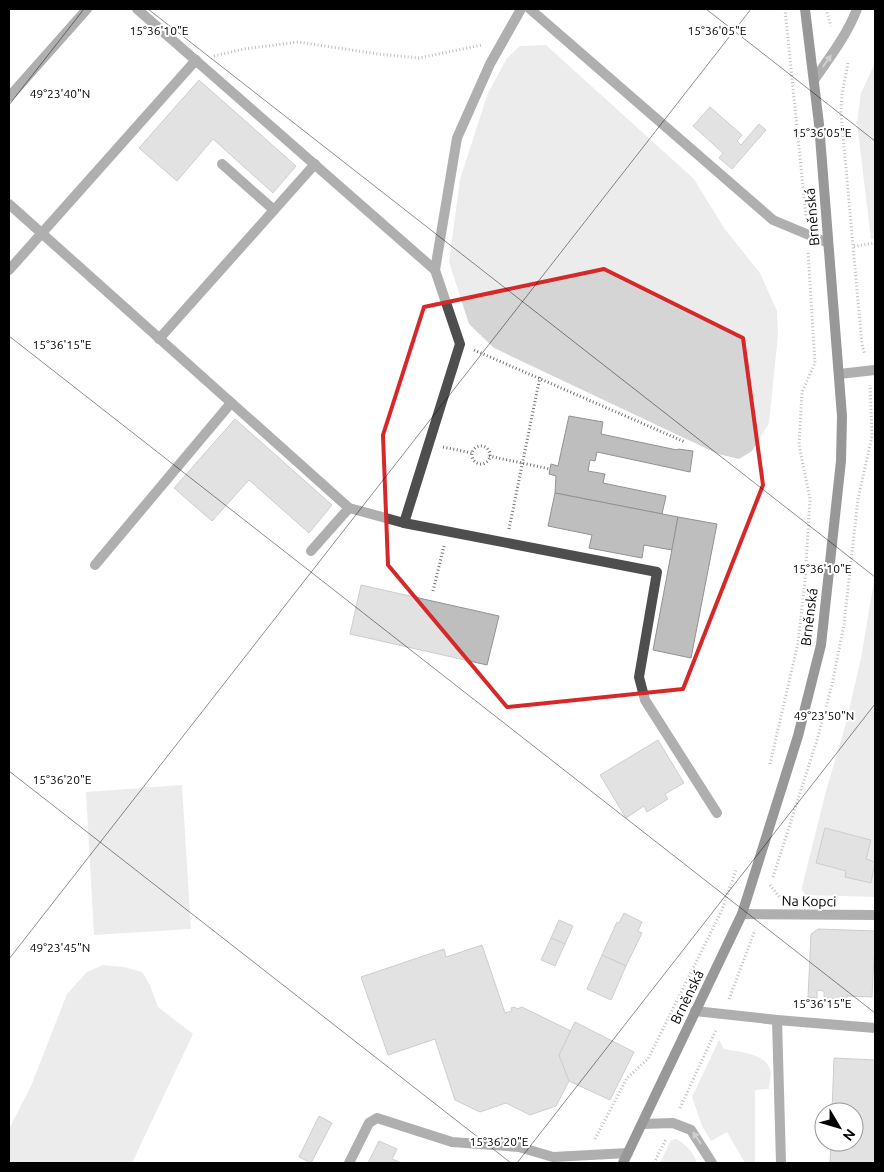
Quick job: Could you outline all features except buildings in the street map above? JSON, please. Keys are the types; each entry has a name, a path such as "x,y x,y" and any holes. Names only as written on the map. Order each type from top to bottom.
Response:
{"main road":[{"name":"Brněnská","path":"623,1163 742,914 795,745 821,645 841,461 842,416 814,80 805,9"}],"street":[{"path":"9,98 87,9"},
{"path":"137,9 435,270"},
{"path":"404,523 460,344 435,270 457,138 490,64 521,9"},
{"path":"530,9 773,220 828,244"},
{"path":"814,80 840,43 857,9"},
{"path":"9,270 196,60"},
{"path":"222,164 274,210"},
{"path":"159,339 314,164"},
{"path":"9,204 349,508 404,523 657,572 640,677 645,700 717,813"},
{"path":"839,374 872,370"},
{"path":"95,565 231,403"},
{"path":"311,552 349,508"},
{"name":"Na Kopci","path":"742,914 875,915"},
{"path":"696,1010 777,1020 875,1028"},
{"path":"777,1020 781,1163"},
{"path":"349,1163 369,1123 377,1118 452,1142 519,1147 550,1160 628,1153"},
{"path":"642,1124 673,1123 691,1130 712,1163"}],"path":[{"path":"768,772 798,643 805,580 810,499 799,445 802,392 815,363 808,235 785,9"},
{"path":"196,60 244,48 298,42 419,58 504,40"},
{"path":"846,67 841,114 862,345 872,370"},
{"path":"854,246 875,243"},
{"path":"460,344 540,377 685,442"},
{"path":"506,543 540,377"},
{"path":"430,444 472,453"},
{"path":"484,447 488,450 489,456 484,463 479,463 474,461 472,453 475,448 484,447"},
{"path":"489,456 550,469"},
{"path":"433,591 447,531"},
{"path":"586,1156 627,1078 648,1059 722,910 739,862"},
{"path":"654,1163 723,1014 761,914"}],"highlighted area":[{"path":"604,269 743,338 763,485 683,689 507,707 388,565 383,435 424,307"}],"shaded area":[{"path":"546,45 694,179 724,228 760,273 777,311 778,335 769,423 752,451 739,459 718,454 494,348 469,324 449,262 460,179 488,93 507,58 520,46"},
{"path":"875,63 875,238 871,239 857,123 861,93"},
{"path":"875,575 875,897 806,895 802,891 802,887 826,791 846,723 861,658"},
{"path":"182,785 191,929 94,935 86,792"},
{"path":"103,965 124,967 142,972 150,985 158,1007 193,1034 132,1163 9,1163 9,1129 31,1086 67,994 87,972"},
{"path":"719,1040 724,1049 759,1057 769,1066 771,1073 769,1089 755,1090 755,1163 745,1163 727,1132 711,1141 702,1126 692,1097"},
{"path":"676,1139 689,1149 697,1163 660,1163 671,1140"}]}
